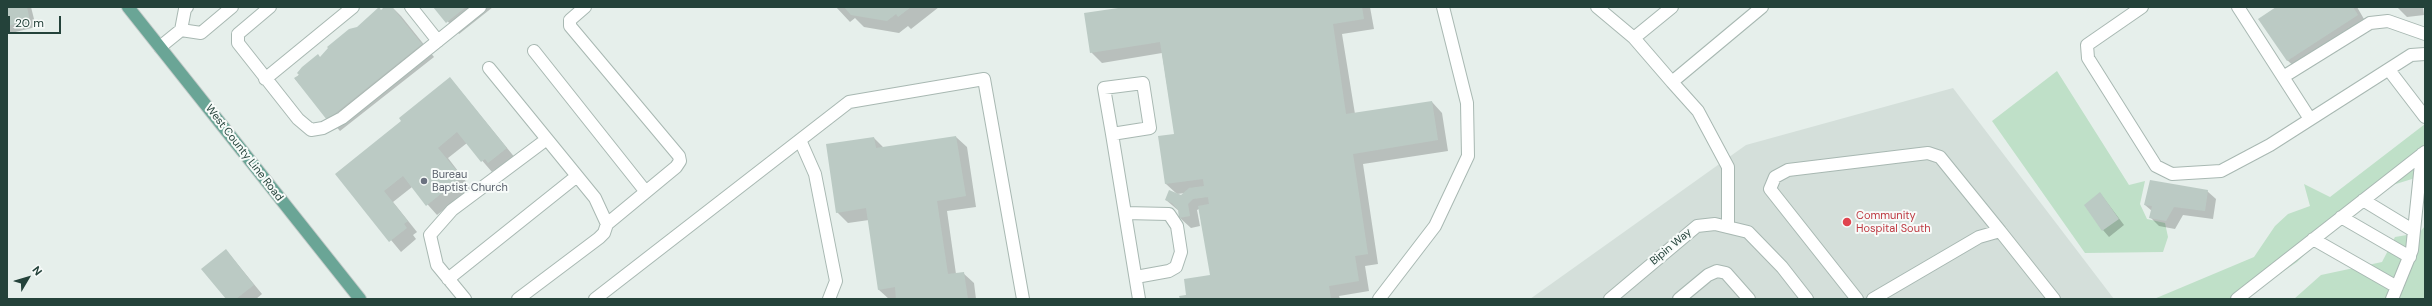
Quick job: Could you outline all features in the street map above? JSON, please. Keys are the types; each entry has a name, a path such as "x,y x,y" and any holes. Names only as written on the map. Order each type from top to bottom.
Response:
{"main road":[{"name":"West County Line Road","path":"128,7 360,299"}],"street":[{"path":"160,46 181,30 184,9 187,7"},
{"path":"181,30 201,33 232,7"},
{"path":"270,7 238,34 238,43 265,79 311,130 323,128 342,118 480,7"},
{"path":"265,79 353,7"},
{"path":"411,7 438,41"},
{"path":"518,299 599,238 604,233 607,224 676,167 680,161 679,156 570,26 570,20 585,7"},
{"path":"1379,299 1436,226 1468,156 1467,103 1443,7"},
{"path":"1634,38 1672,7"},
{"path":"1672,82 1762,7"},
{"path":"2142,7 2087,46 2088,58 2156,166 2162,171 2172,174 2221,171 2270,145 2411,55 2425,54"},
{"path":"2238,7 2310,119"},
{"path":"1604,9 1634,38 1698,111 1728,167 1728,226"},
{"path":"2283,77 2370,23 2388,21 2425,34"},
{"path":"534,51 646,192"},
{"path":"490,68 595,198 607,224"},
{"path":"2389,70 2425,117"},
{"path":"595,299 849,102 984,79 1023,299"},
{"path":"1112,134 1150,128 1143,83 1104,88 1140,299"},
{"path":"465,299 437,265 430,235 452,210 547,139"},
{"path":"800,140 815,174 836,282 829,299"},
{"path":"1857,299 1770,190 1775,177 1788,170 1928,153 1940,156 2054,299"},
{"path":"2237,299 2423,153"},
{"path":"2392,299 2410,257 2423,153"},
{"path":"448,279 577,176"},
{"path":"2363,200 2414,231"},
{"path":"1125,213 1169,214 1177,226 1180,252 1176,267 1169,271 1136,277"},
{"path":"2341,217 2410,257"},
{"name":"Bipin Way","path":"1613,298 1697,226 1715,224 1748,232 1782,267 1807,299"},
{"path":"1872,299 1979,237 2000,231"},
{"path":"2313,239 2397,287"},
{"path":"1681,298 1708,275 1717,271 1726,273 1749,299"}],"shaded area":[{"name":"Community Hospital South","path":"1953,88 2114,299 1530,299 1746,145"}],"green space":[{"path":"2057,71 2129,185 2145,181 2140,204 2147,219 2165,223 2168,237 2163,252 2085,253 1992,121"},
{"path":"2425,124 2425,175 2386,187 2342,218 2297,262 2242,299 2154,299 2254,257 2275,226 2288,214 2310,206 2304,184 2330,197"},
{"path":"2425,226 2425,299 2294,299 2321,275 2382,262 2395,237 2419,233"}],"building":[{"path":"7,7 27,7 30,21 7,26"},
{"path":"379,7 381,10 384,7 392,7 422,44 327,120 294,78 299,75 297,73 302,67 318,54 320,57 328,48 327,47 349,29 357,27"},
{"path":"433,7 466,7 446,23"},
{"path":"844,7 911,7 898,17 896,14 887,21 851,15"},
{"path":"1125,7 1362,7 1364,19 1333,24 1346,114 1432,101 1438,140 1353,154 1368,254 1355,256 1359,281 1329,286 1331,299 1180,299 1179,296 1186,295 1184,279 1210,275 1198,206 1209,204 1208,197 1193,199 1188,204 1190,216 1179,218 1178,210 1172,203 1165,200 1169,190 1181,195 1189,188 1204,186 1203,179 1165,184 1158,136 1174,134 1160,42 1090,53 1084,13"},
{"path":"2276,7 2353,7 2358,15 2287,61 2258,19"},
{"path":"450,77 507,148 488,163 485,159 481,162 457,132 438,148 462,177 426,206 403,176 384,191 408,221 404,224 407,228 389,242 335,174 401,121 399,118"},
{"path":"956,136 966,196 937,201 948,274 964,272 968,299 896,299 895,287 878,290 866,208 836,213 826,144 874,137 876,148"},
{"path":"2150,180 2208,190 2205,211 2174,207 2166,221 2149,218 2152,206 2144,205"},
{"path":"2100,192 2119,219 2102,231 2084,205"},
{"path":"226,249 254,285 236,299 226,299 201,269"}],"place":[{"name":"Bureau Baptist Church","path":"424,181"},
{"name":"Community Hospital South","path":"1847,222"}]}
